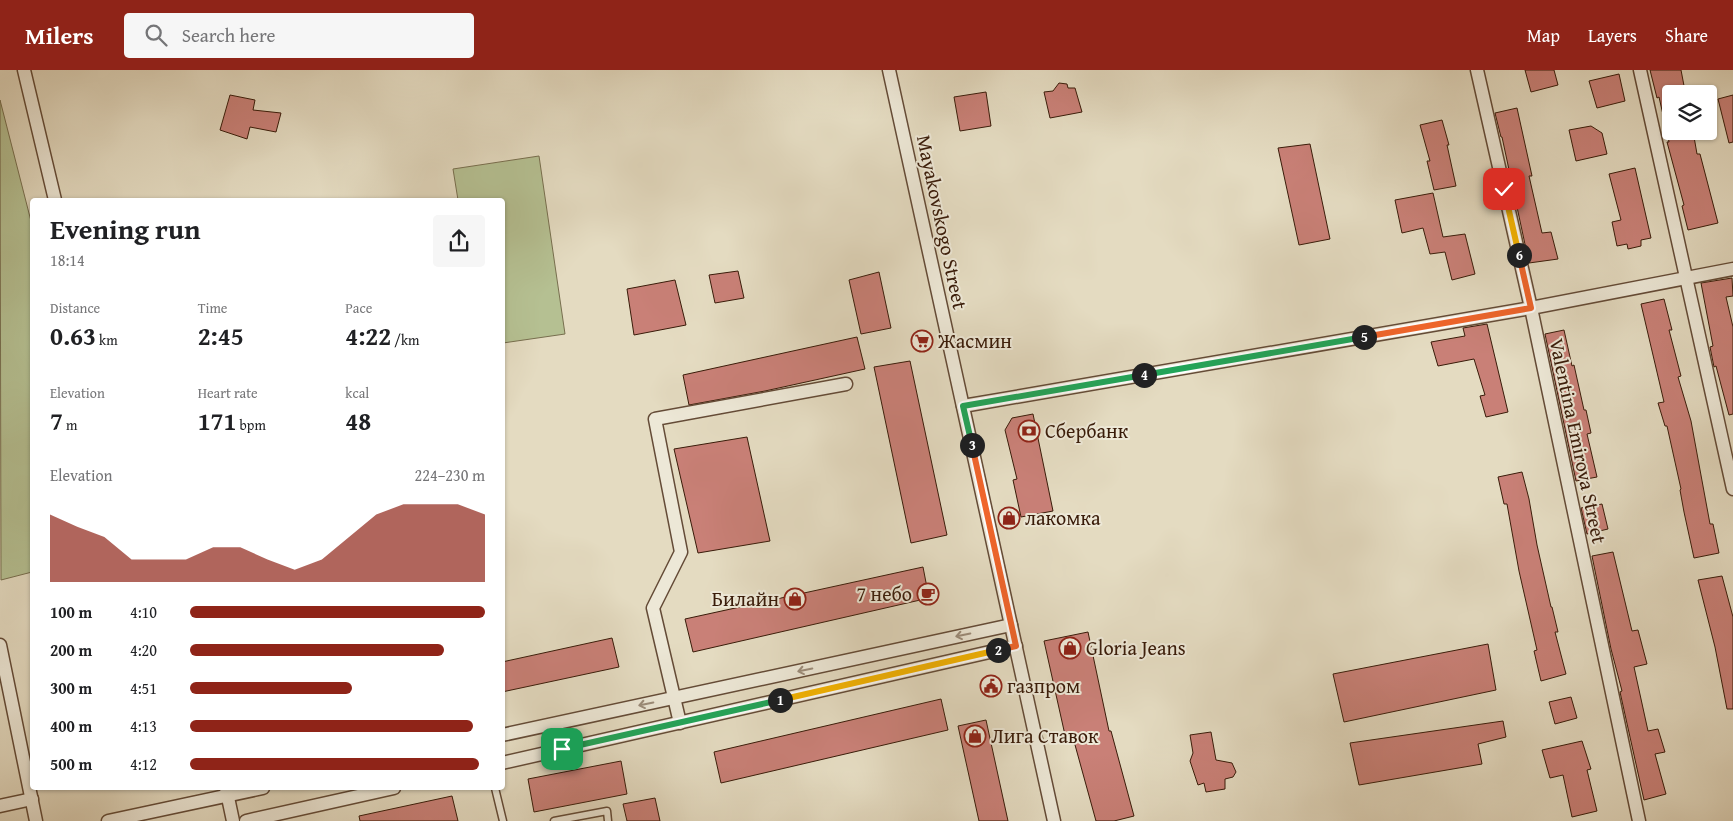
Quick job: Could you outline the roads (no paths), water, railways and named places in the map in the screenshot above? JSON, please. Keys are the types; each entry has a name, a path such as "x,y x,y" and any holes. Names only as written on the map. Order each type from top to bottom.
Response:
{"street":[{"path":"24,70 55,198"},
{"name":"Mayakovskogo Street","path":"889,70 1054,821"},
{"name":"Valentina Emirova Street","path":"1477,70 1531,308 1638,821"},
{"path":"1640,70 1733,489"},
{"path":"963,406 1531,308 1733,269"},
{"path":"680,722 653,608 681,552 655,419 846,384"},
{"path":"505,735 1011,625"},
{"path":"0,645 30,789"},
{"path":"505,762 1016,646"},
{"path":"30,790 36,821"},
{"path":"246,821 385,790"},
{"path":"108,821 227,791 233,821"},
{"path":"0,806 32,799"}],"lane":[{"path":"495,790 503,821"},
{"path":"554,821 606,812 608,821"}],"place":[{"name":"Жасмин","path":"922,341"},
{"name":"Сбербанк","path":"1029,431"},
{"name":"лакомка","path":"1009,518"},
{"name":"7 небо","path":"928,594"},
{"name":"Билайн","path":"795,599"},
{"name":"Gloria Jeans","path":"1070,648"},
{"name":"газпром","path":"991,686"},
{"name":"Лига Ставок","path":"975,736"}]}
